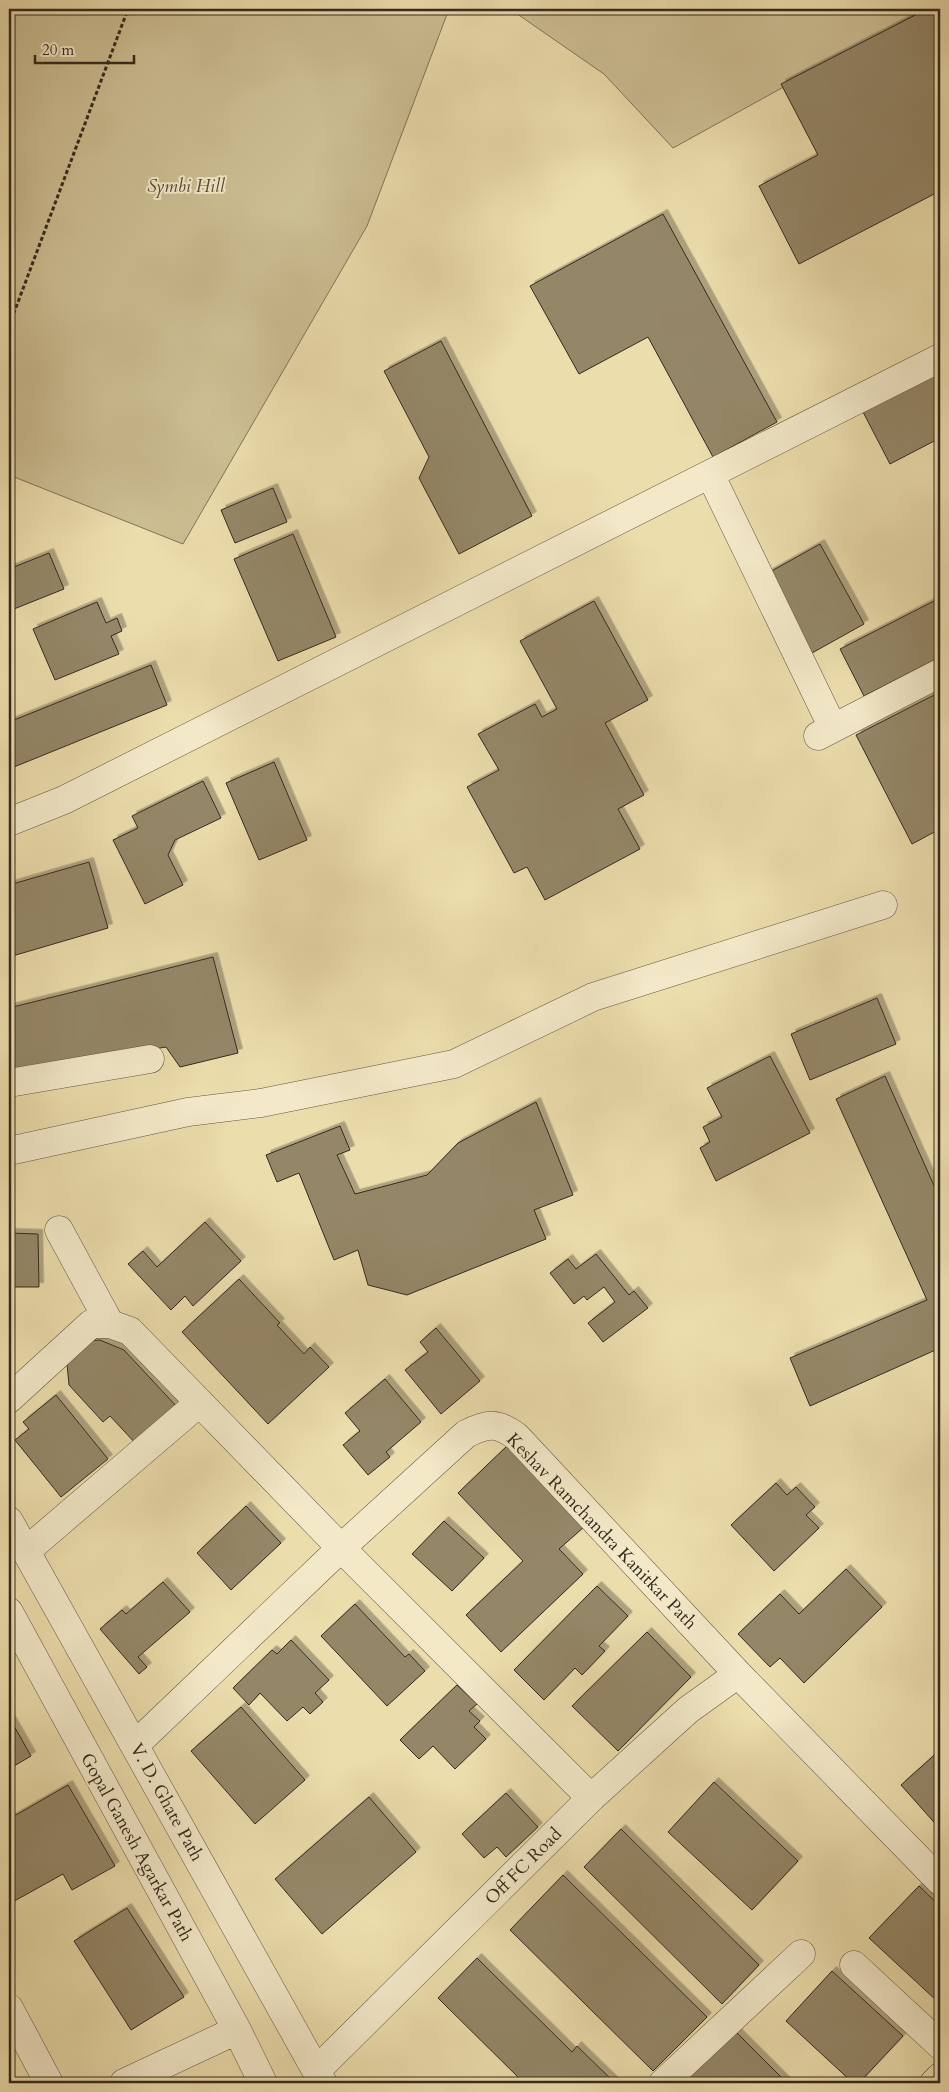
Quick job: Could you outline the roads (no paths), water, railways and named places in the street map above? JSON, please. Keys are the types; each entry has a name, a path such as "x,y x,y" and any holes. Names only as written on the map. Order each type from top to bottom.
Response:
{"main road":[{"path":"934,2083 940,2076"}],"street":[{"path":"9,822 73,796 940,358"},
{"path":"710,474 826,732 940,673"},
{"path":"9,1151 188,1112 261,1103 454,1064 593,997 883,905"},
{"path":"9,1083 150,1058"},
{"path":"59,1230 110,1324"},
{"path":"9,1399 91,1324 110,1324 130,1331 341,1548 592,1798"},
{"path":"26,1552 199,1403"},
{"name":"Keshav Ramchandra Kanitkar Path","path":"135,1745 341,1548 466,1434 479,1427 494,1425 506,1429 517,1437 738,1674 940,1881"},
{"name":"V. D. Ghate Path","path":"9,1521 320,2077"},
{"name":"Gopal Ganesh Agarkar Path","path":"9,1612 237,2030 262,2083"},
{"name":"Off FC Road","path":"320,2077 592,1798 688,1710 738,1674"},
{"path":"663,2083 802,1954"},
{"path":"854,1965 940,2045"},
{"path":"9,2008 49,2083"},
{"path":"124,2083 237,2030"}],"park label":[{"name":"Symbi Hill","path":"186,186"}]}
